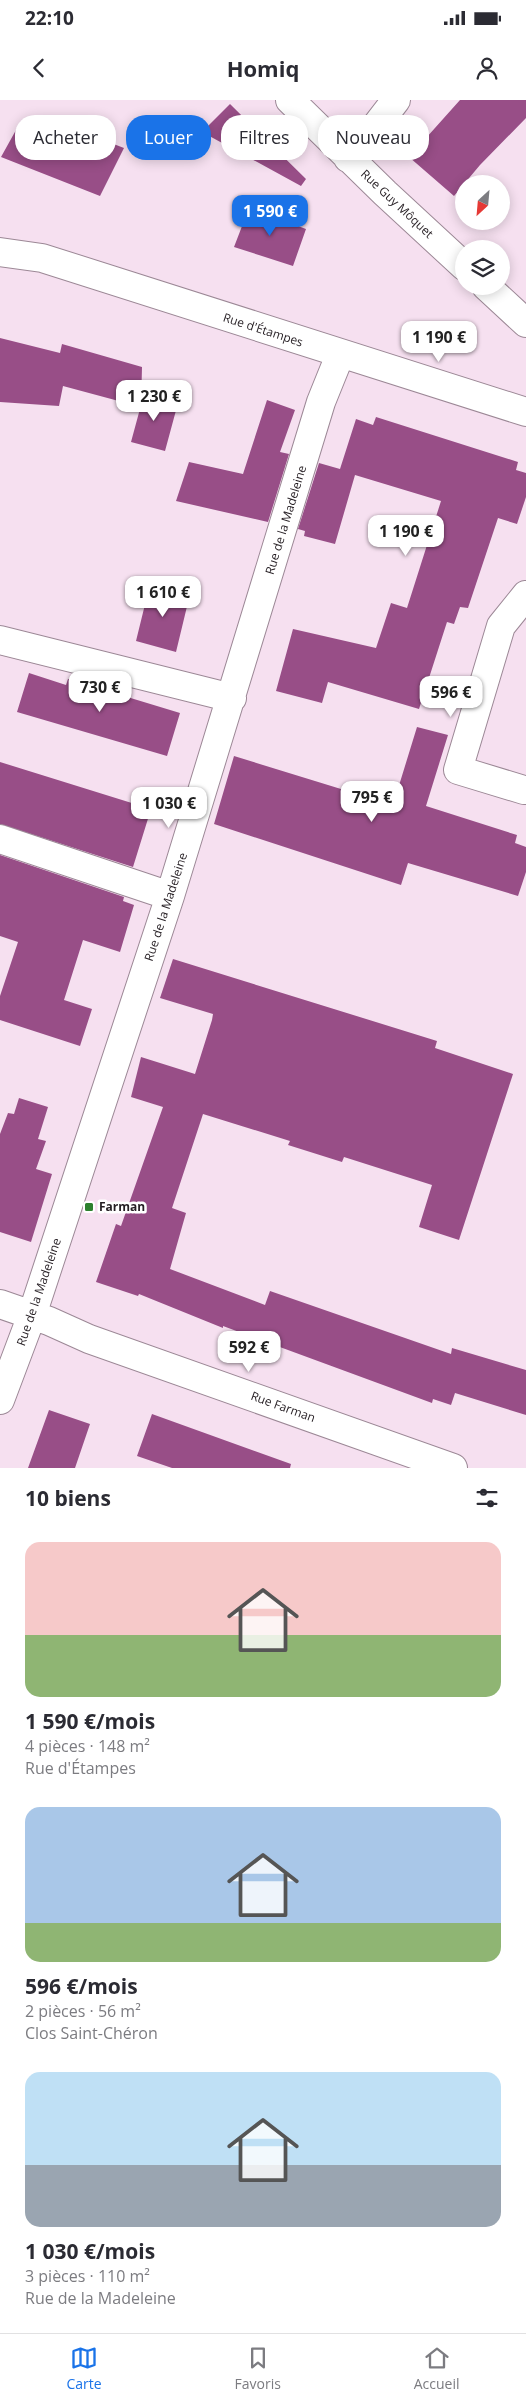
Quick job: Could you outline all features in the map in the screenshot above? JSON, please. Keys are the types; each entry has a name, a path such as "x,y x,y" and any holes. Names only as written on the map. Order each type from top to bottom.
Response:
{"street":[{"name":"Rue Guy Môquet","path":"290,100 318,128"},
{"path":"384,115 396,100"},
{"name":"Rue Guy Môquet","path":"350,160 455,258"},
{"name":"Rue d'Étampes","path":"0,252 42,258 340,355 526,412"},
{"path":"496,295 526,323"},
{"name":"Rue de la Madeleine","path":"0,1400 32,1315 170,896 321,402 340,355"},
{"path":"524,790 458,770 501,626 526,595"},
{"path":"0,640 232,698"},
{"path":"0,839 170,896"},
{"name":"Rue Farman","path":"0,1304 89,1339 453,1468"}],"building":[{"path":"460,100 526,100 526,118 472,175 455,175 454,196 412,160 429,160 429,135"},
{"path":"230,104 241,115 221,115 221,142 211,137 211,123"},
{"path":"15,132 15,160 116,160 116,145 124,148 100,196 1,157"},
{"path":"253,160 287,160 306,179 301,186"},
{"path":"249,208 306,229 293,266 234,247"},
{"path":"0,338 60,353 62,344 142,367 141,407 63,386 59,406 0,402"},
{"path":"144,394 178,403 165,451 131,442"},
{"path":"267,400 295,410 280,452 289,454 268,522 176,501 189,462 243,474"},
{"path":"376,417 518,462 516,470 526,473 526,497 517,524 498,518 468,608 460,607 454,624 447,622 419,709 328,682 322,703 276,691 293,629 376,648 391,603 407,608 441,501 355,475 335,544 304,536 305,531 298,529 319,463 340,469 356,419 373,425"},
{"path":"150,584 190,594 176,652 136,641"},
{"path":"29,673 66,685 68,679 180,713 167,756 17,712"},
{"path":"417,727 448,735 426,806 517,835 515,843 526,847 526,872 518,896 408,863 401,885 214,824 234,756 393,805"},
{"path":"0,762 151,809 133,867 0,824"},
{"path":"0,855 124,897 123,901 134,905 120,952 83,940 64,1000 92,1009 80,1046 0,1020 0,996 18,942 0,936"},
{"path":"173,959 437,1041 435,1048 513,1074 459,1240 419,1227 432,1185 344,1157 342,1162 288,1145 290,1141 203,1114 172,1208 186,1213 170,1269 265,1305 270,1291 451,1354 452,1348 526,1370 526,1415 455,1393 451,1405 433,1399 432,1403 223,1326 223,1328 139,1294 138,1296 96,1282 116,1224 121,1226 163,1107 131,1097 141,1057 195,1074 212,1020 213,1014 160,998"},
{"path":"19,1098 48,1107 38,1139 46,1141 36,1169 52,1174 31,1242 0,1232 0,1134 8,1113 14,1114"},
{"path":"49,1410 90,1424 75,1468 28,1468"},
{"path":"152,1414 291,1464 290,1468 172,1468 137,1456"}],"place":[{"name":"Farman","path":"89,1207"}]}
